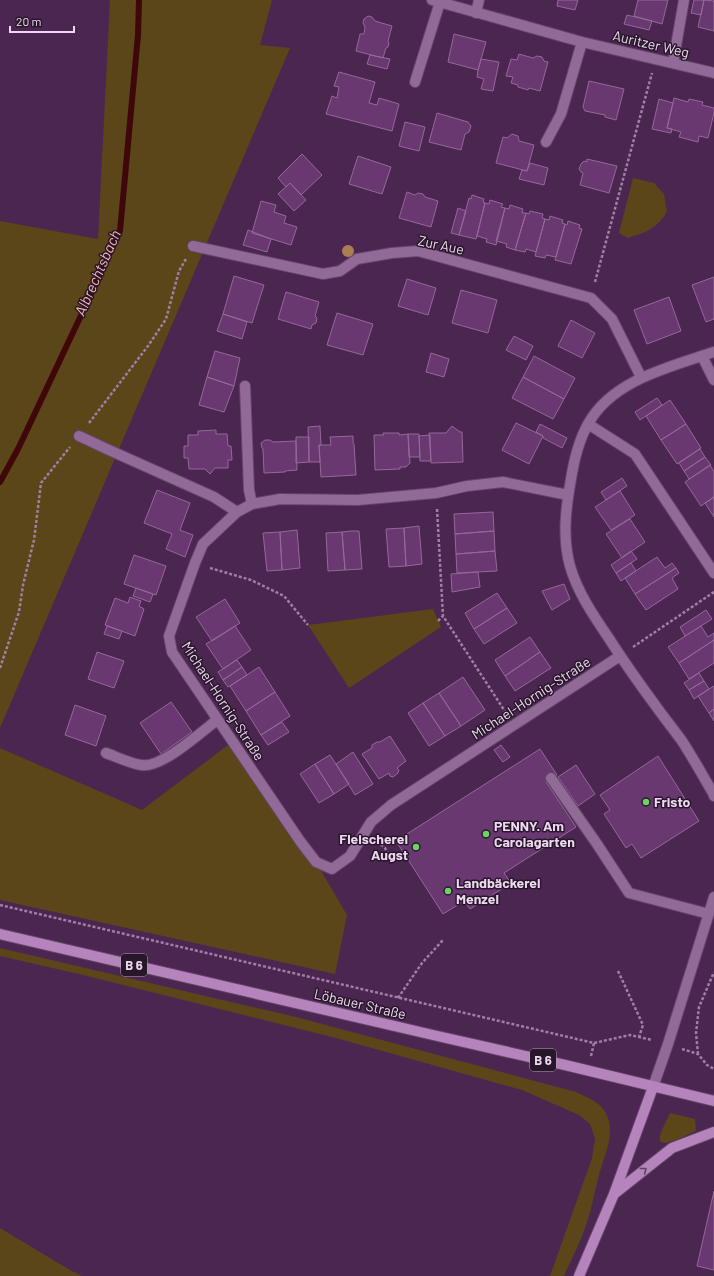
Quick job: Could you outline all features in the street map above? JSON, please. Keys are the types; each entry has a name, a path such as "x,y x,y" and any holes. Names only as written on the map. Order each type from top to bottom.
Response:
{"main road":[{"name":"Löbauer Straße","path":"0,934 714,1101"},
{"path":"579,1276 614,1194 654,1087"},
{"path":"614,1194 672,1148 714,1132"}],"street":[{"path":"476,13 479,0"},
{"path":"672,63 684,0"},
{"name":"Auritzer Weg","path":"415,82 436,1 582,42 714,73"},
{"path":"546,142 561,114 582,42"},
{"name":"Zur Aue","path":"192,246 324,274 340,271 357,259 392,253 418,251 591,298 612,319 641,377"},
{"path":"714,352 641,377 613,396 602,406 588,424 580,445 573,468 565,525 566,546 570,566 581,595 620,656 682,741 714,794"},
{"path":"702,356 714,380"},
{"path":"245,386 249,490 252,504"},
{"path":"588,424 635,454 714,573"},
{"path":"79,436 214,497 237,512"},
{"name":"Michael-Hornig-Straße","path":"568,495 503,482 467,486 436,492 358,500 280,500 252,504 237,512 203,544 169,636 172,652 300,842 316,862 332,869 350,856 371,822 391,805 620,656"},
{"path":"106,753 141,765 150,766 171,755 218,720"},
{"path":"551,778 629,893 709,914"},
{"path":"654,1087 714,897"}],"path":[{"path":"591,298 656,59"},
{"path":"0,668 19,612 23,586 34,540 41,482 79,436 148,346 166,319 179,271 192,246"},
{"path":"436,492 443,616 514,725"},
{"path":"195,563 250,580 284,596 308,625"},
{"path":"620,656 714,592"},
{"path":"438,621 443,616"},
{"path":"385,848 388,854"},
{"path":"0,905 594,1043 630,1035 639,1037 668,1044 698,1054 707,1065 714,1070"},
{"path":"398,998 422,963 443,940"},
{"path":"618,971 643,1025 639,1037"},
{"path":"698,1054 696,1033 699,1007 714,972"}],"shaded area":[{"path":"110,0 272,0 260,45 290,48 0,728 0,221 98,239"},
{"path":"633,178 654,183 664,194 667,212 655,226 640,234 628,238 619,233"},
{"path":"433,609 441,627 349,688 308,625"},
{"path":"232,742 316,862 347,915 335,974 0,900 0,748 142,810"},
{"path":"0,948 296,1017 576,1092 591,1099 600,1105 606,1113 610,1125 609,1140 587,1222 564,1276 550,1276 592,1158 595,1139 590,1124 579,1115 522,1090 336,1038 83,975 0,956"},
{"path":"670,1113 695,1119 696,1131 674,1141 663,1143 660,1141 663,1127"},
{"path":"0,1228 70,1270 82,1276 0,1276"}],"building":[{"path":"558,0 578,0 575,10 557,6"},
{"path":"638,0 668,0 662,24 634,16"},
{"path":"694,0 704,0 701,15 691,13"},
{"path":"704,0 714,1 714,31 698,27"},
{"path":"627,15 652,21 649,30 624,24"},
{"path":"368,16 372,17 375,21 392,26 388,47 386,48 383,58 356,51 360,34 364,34 364,19"},
{"path":"454,34 486,42 478,70 448,62"},
{"path":"519,54 533,58 537,56 542,57 544,61 548,62 540,91 518,87 518,85 511,83 513,77 506,76 511,59 517,60"},
{"path":"370,55 390,59 387,69 367,64"},
{"path":"481,59 499,62 493,91 481,89 484,79 477,77"},
{"path":"339,72 375,82 369,103 377,105 379,98 399,104 392,131 326,114 332,96 337,98 339,87 334,86"},
{"path":"589,81 624,89 616,120 605,117 605,115 585,111 583,107"},
{"path":"674,98 688,102 689,99 703,102 702,105 714,108 708,138 699,136 698,142 679,137 681,132 667,128"},
{"path":"659,99 673,103 667,128 672,129 671,133 652,129"},
{"path":"437,113 468,122 471,126 469,132 465,134 461,150 429,142"},
{"path":"405,122 425,127 419,151 399,146"},
{"path":"512,134 518,136 519,141 534,145 527,171 496,163 503,137 507,138"},
{"path":"302,154 322,175 301,195 290,183 286,187 278,178"},
{"path":"358,156 391,167 382,194 349,184"},
{"path":"587,159 617,166 609,193 580,185 583,173 579,169 584,161 587,162"},
{"path":"530,163 548,168 544,185 519,179 522,170 527,171"},
{"path":"290,183 306,200 294,211 278,194"},
{"path":"407,192 415,195 418,193 423,194 425,197 438,201 431,227 399,218"},
{"path":"472,195 484,199 483,202 485,203 476,239 459,235 469,198 471,199"},
{"path":"490,200 503,204 501,207 505,208 496,245 486,242 487,239 477,236 485,203 489,204"},
{"path":"261,201 276,205 274,212 286,216 284,223 297,227 291,245 252,233"},
{"path":"510,205 523,209 522,213 526,213 515,250 506,247 507,244 496,241 505,208 509,209"},
{"path":"458,208 466,211 459,235 451,233"},
{"path":"530,211 543,214 542,218 545,219 536,252 526,249 525,252 515,250 526,213 529,214"},
{"path":"550,216 563,220 562,223 565,224 556,257 546,255 545,258 535,256 545,219 549,220"},
{"path":"568,221 580,225 579,228 582,229 571,264 555,260 565,224 567,225"},
{"path":"248,230 271,239 267,252 243,245"},
{"path":"234,276 264,285 252,323 223,314"},
{"path":"714,277 714,319 706,322 692,285"},
{"path":"407,279 436,288 428,315 398,306"},
{"path":"461,290 497,300 488,333 452,323"},
{"path":"286,292 319,302 315,316 317,318 316,323 312,325 311,329 278,319"},
{"path":"669,297 681,331 647,344 634,310"},
{"path":"337,313 373,324 363,355 327,345"},
{"path":"223,314 247,322 242,339 217,331"},
{"path":"571,320 595,333 582,358 558,346"},
{"path":"514,336 533,346 526,360 506,350"},
{"path":"215,351 240,358 234,386 207,377"},
{"path":"431,353 449,359 444,377 426,372"},
{"path":"534,356 575,378 564,399 523,377"},
{"path":"207,377 234,386 224,412 199,405"},
{"path":"523,377 564,399 553,419 512,398"},
{"path":"657,398 662,405 640,420 635,412"},
{"path":"670,400 686,424 661,440 646,416"},
{"path":"516,423 543,436 529,464 502,450"},
{"path":"540,424 567,438 562,448 543,438 543,436 536,432"},
{"path":"686,424 701,448 677,464 661,440"},
{"path":"320,426 320,462 309,462 308,427"},
{"path":"452,426 462,432 463,462 431,463 429,433 446,433"},
{"path":"216,430 216,434 227,434 228,446 231,446 232,460 228,460 228,468 215,468 210,474 205,469 189,469 188,458 184,458 184,446 188,446 188,435 198,435 198,431"},
{"path":"383,433 399,433 399,435 408,434 410,463 406,467 400,467 400,469 375,470 374,435 384,435"},
{"path":"408,434 419,434 420,457 409,457"},
{"path":"430,435 431,461 420,461 419,436"},
{"path":"353,436 356,475 321,477 319,445 331,445 330,437"},
{"path":"296,437 309,437 309,462 296,463"},
{"path":"265,440 270,440 273,442 296,441 297,470 264,473 263,449 261,443"},
{"path":"700,449 705,457 684,471 679,463"},
{"path":"705,457 711,465 689,479 684,471"},
{"path":"710,465 714,472 714,497 701,506 685,482"},
{"path":"622,478 627,486 606,500 601,492"},
{"path":"157,490 190,503 180,530 193,535 185,557 166,549 172,534 144,523"},
{"path":"620,491 635,515 611,530 595,507"},
{"path":"714,497 714,517 705,503"},
{"path":"493,512 494,531 455,534 454,514"},
{"path":"630,519 645,542 622,558 606,534"},
{"path":"419,526 422,564 406,566 404,528"},
{"path":"404,528 406,566 389,567 386,529"},
{"path":"297,530 300,568 282,570 280,532"},
{"path":"359,531 362,569 345,570 342,532"},
{"path":"494,531 495,551 456,554 455,534"},
{"path":"280,532 282,570 267,571 263,533"},
{"path":"342,532 345,570 328,571 326,533"},
{"path":"495,551 497,571 457,573 456,554"},
{"path":"631,551 637,559 616,573 611,565"},
{"path":"134,555 166,566 156,595 124,584"},
{"path":"657,557 665,568 672,563 676,568 635,594 625,578"},
{"path":"631,563 636,571 621,581 616,573"},
{"path":"676,568 679,573 672,578 678,589 646,610 635,594"},
{"path":"478,572 480,587 452,592 451,574"},
{"path":"564,584 570,599 552,610 542,591"},
{"path":"136,588 153,594 150,602 133,596"},
{"path":"497,593 507,608 474,629 465,613"},
{"path":"130,597 141,601 139,606 144,609 135,636 105,625 115,598 128,603"},
{"path":"225,599 240,623 212,641 196,617"},
{"path":"507,608 517,623 484,644 474,629"},
{"path":"706,610 712,619 685,636 680,627"},
{"path":"107,626 122,631 119,639 104,634"},
{"path":"235,626 251,650 223,669 206,644"},
{"path":"701,626 708,637 714,633 714,640 679,663 668,647"},
{"path":"530,637 540,652 505,676 495,660"},
{"path":"714,640 714,663 689,679 679,663"},
{"path":"97,652 124,661 114,688 88,679"},
{"path":"540,652 551,668 515,691 505,676"},
{"path":"237,660 242,667 223,680 218,672"},
{"path":"242,667 247,675 228,687 223,680"},
{"path":"259,667 275,692 246,711 230,686"},
{"path":"699,673 704,681 689,690 684,683"},
{"path":"463,677 485,710 461,726 439,693"},
{"path":"704,681 709,689 694,699 689,690"},
{"path":"714,686 714,709 709,713 698,696"},
{"path":"275,692 290,716 261,735 246,711"},
{"path":"439,693 461,726 445,736 423,703"},
{"path":"171,702 192,732 161,754 140,723"},
{"path":"423,703 445,736 429,746 408,713"},
{"path":"75,705 106,716 96,746 65,735"},
{"path":"714,709 714,721 709,713"},
{"path":"282,722 289,732 268,745 261,735"},
{"path":"390,736 406,761 397,768 399,770 398,773 393,777 390,776 389,773 379,779 362,754 372,748 372,745"},
{"path":"501,745 510,757 503,762 494,750"},
{"name":"PENNY. Am Carolagarten","path":"540,749 557,775 546,782 576,827 504,873 511,883 470,909 464,901 443,914 396,841"},
{"path":"353,752 373,784 355,795 336,764"},
{"path":"330,755 349,784 334,794 315,764"},
{"name":"Fristo","path":"658,756 699,821 641,858 632,844 626,848 604,814 610,810 600,795"},
{"path":"315,764 334,794 319,803 300,774"},
{"path":"576,765 595,794 578,806 558,777"},
{"path":"714,1191 714,1270 697,1266"}],"waterway":[{"name":"Albrechtsbach","path":"0,482 18,449 120,231 138,35 139,0"}],"place":[{"name":"Fristo","path":"646,802"},
{"name":"PENNY. Am Carolagarten","path":"486,834"},
{"name":"Fleischerei Augst","path":"416,847"},
{"name":"Landbäckerei Menzel","path":"448,891"}]}
